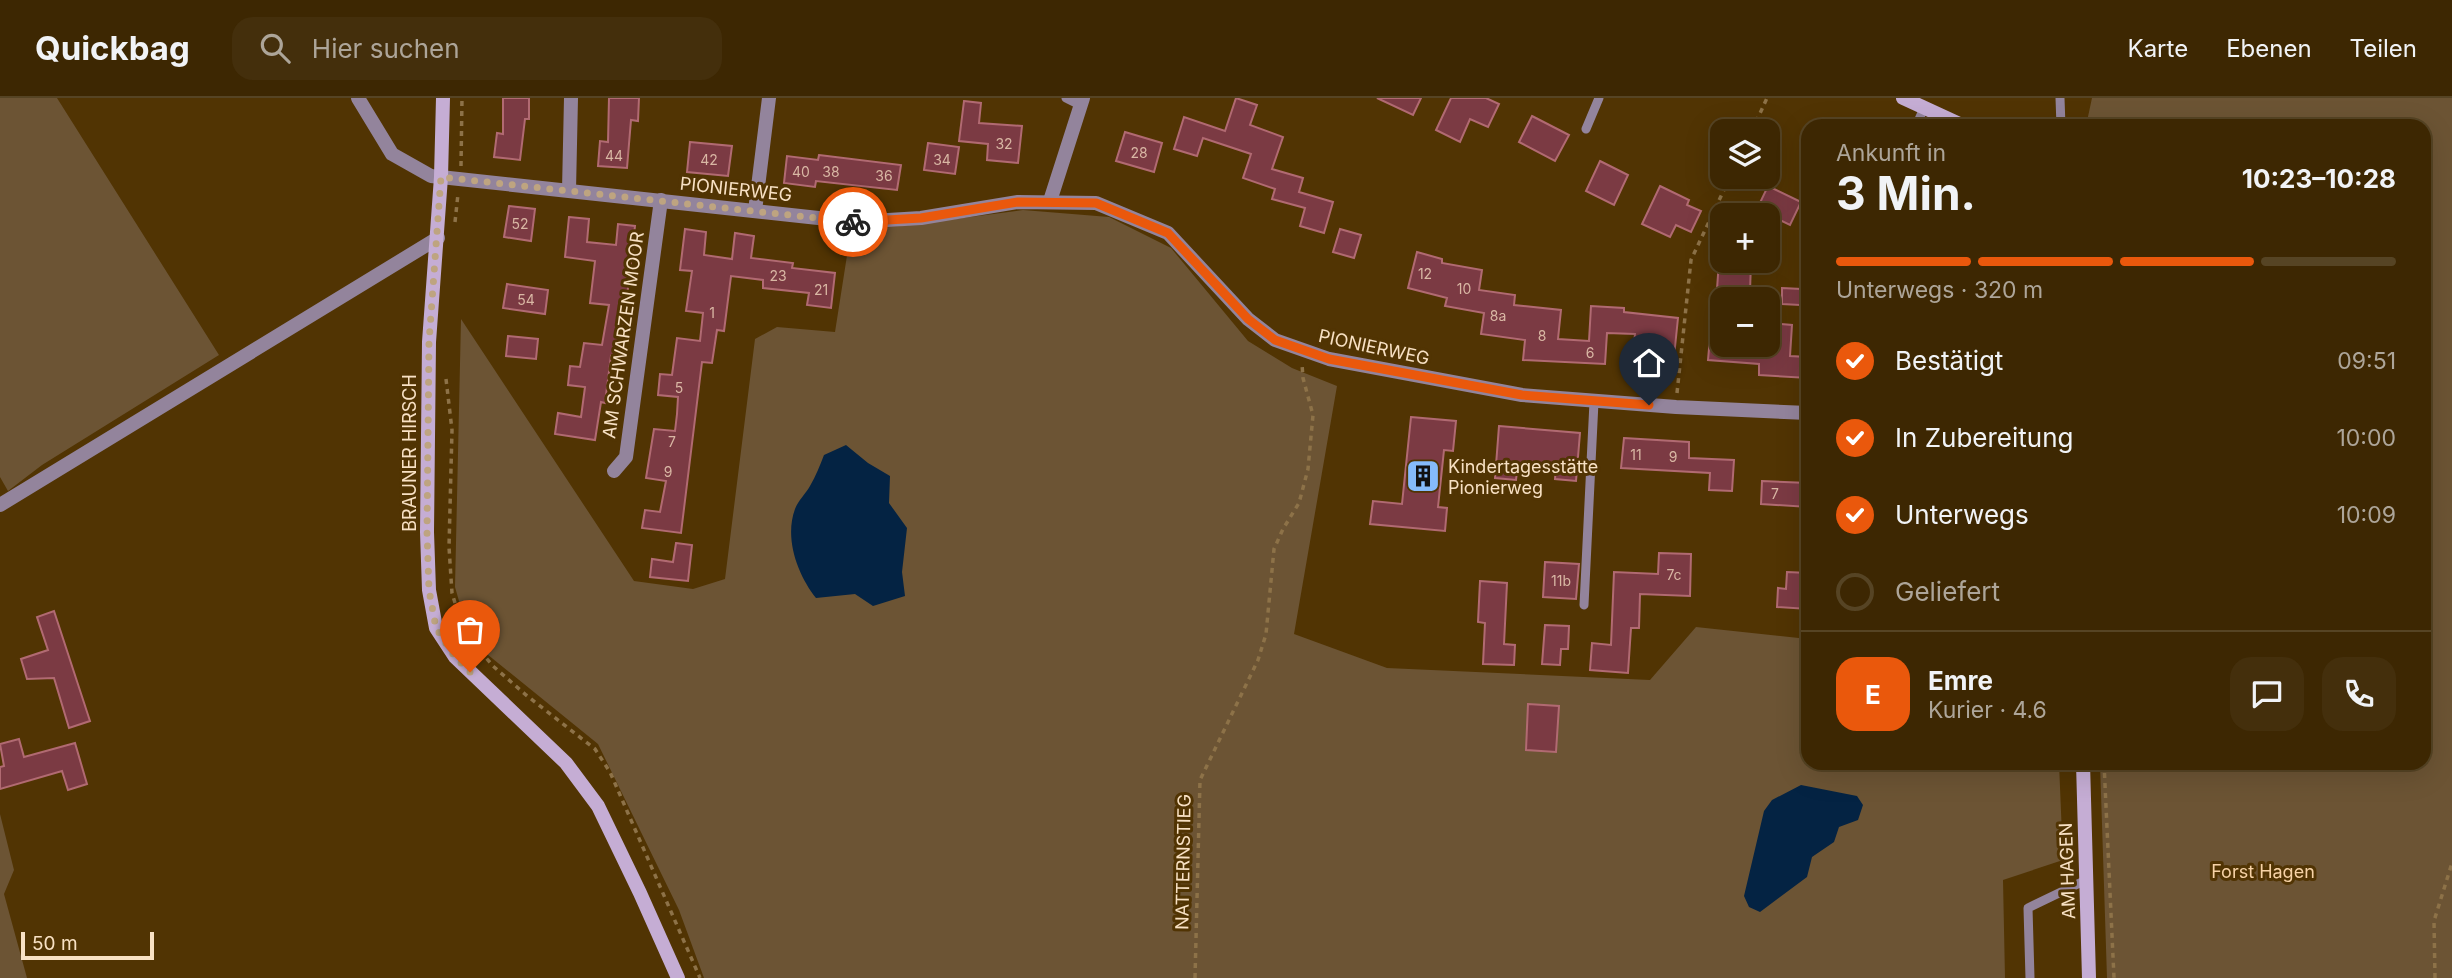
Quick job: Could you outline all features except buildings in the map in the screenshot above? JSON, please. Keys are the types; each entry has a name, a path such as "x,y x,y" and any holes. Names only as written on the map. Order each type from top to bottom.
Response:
{"street":[{"name":"PIONIERWEG","path":"358,98 392,154 431,176 855,222 921,218 1018,202 1096,203 1168,233 1248,319 1275,340 1304,352 1522,395 1676,407 1801,412"},
{"name":"BRAUNER HIRSCH","path":"443,98 438,237 429,342 427,532 429,590 436,628 455,657 566,763 598,806 678,978"},
{"path":"569,190 571,98"},
{"path":"755,211 769,98"},
{"path":"1903,98 1948,119"},
{"path":"1050,201 1082,102"},
{"name":"AM SCHWARZEN MOOR","path":"614,471 626,457 661,200"},
{"path":"0,505 438,237"},
{"name":"AM HAGEN","path":"2083,770 2089,978"}],"lane":[{"path":"1066,98 1082,102"},
{"path":"1586,128 1599,98"},
{"path":"2060,98 2061,119"},
{"path":"1919,119 1924,108"},
{"path":"1584,605 1594,402"},
{"path":"2030,978 2028,908 2086,880"}],"path":[{"path":"454,233 460,179 462,98"},
{"path":"1758,119 1768,98"},
{"path":"1676,407 1691,260 1724,189"},
{"name":"NATTERNSTIEG","path":"1195,978 1200,780 1258,660 1266,634 1274,549 1299,503 1308,469 1313,415 1301,368 1304,352"},
{"path":"444,367 452,430 449,547 452,593 458,616 468,637 493,666 595,749 610,772 700,978"},
{"path":"2104,770 2114,978"},
{"path":"2435,978 2434,921 2452,863"}],"green space":[{"path":"0,98 57,98 219,355 42,465 8,491 0,477"},
{"name":"Forst Hagen","path":"2092,98 2452,98 2452,978 2107,978 2100,770 2431,770 2431,119 2088,119"},
{"path":"1023,210 1109,217 1171,248 1248,341 1292,368 1337,386 1294,634 1387,668 1650,680 1696,627 1801,638 1801,770 2059,770 2063,860 2003,880 2005,978 704,978 679,910 598,744 482,650 465,622 455,587 461,319 634,581 693,589 725,579 755,339 777,327 835,332 851,230"},
{"path":"0,814 14,870 4,894 27,978 0,978"}],"water":[{"path":"846,445 890,476 889,503 907,528 902,572 905,596 873,606 855,594 816,598 799,568 792,544 795,509 812,482 824,455"},
{"path":"1801,785 1857,796 1863,805 1858,820 1839,827 1834,842 1812,857 1807,877 1760,912 1749,907 1744,896 1764,811 1772,800"}],"way so far":[{"path":"470,672 455,657 436,628 429,590 429,342 441,177 853,222"}],"place":[{"name":"Kindertagesstätte Pionierweg","path":"1423,476"}],"route":[{"path":"853,222 921,218 1018,202 1096,203 1168,233 1248,319 1275,340 1304,352 1429,379 1522,395 1649,405"}]}
